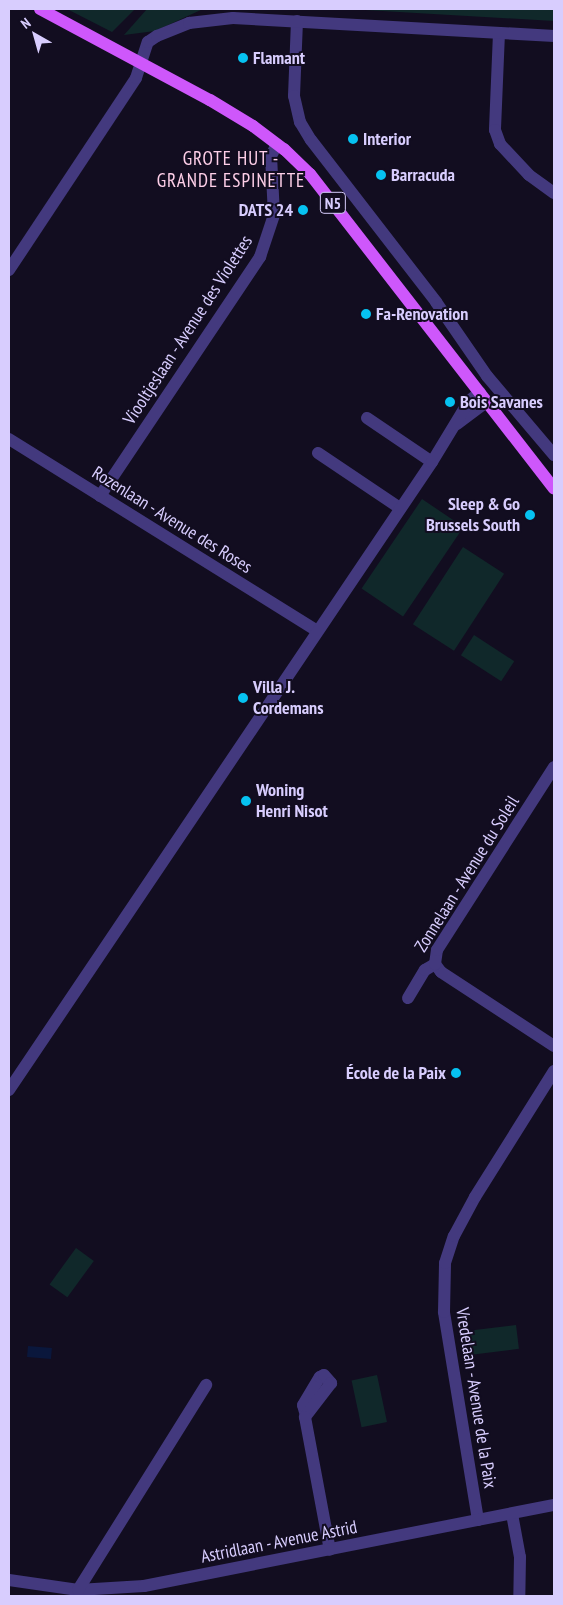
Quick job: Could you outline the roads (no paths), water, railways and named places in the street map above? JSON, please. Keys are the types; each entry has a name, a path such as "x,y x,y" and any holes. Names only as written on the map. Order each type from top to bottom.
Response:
{"main road":[{"name":"N5","path":"40,9 244,120 277,144 310,174 554,488"}],"street":[{"path":"9,270 136,78 148,42 190,23 233,18 554,36"},
{"path":"298,22 294,96 300,122 307,134 436,302 487,376 554,455"},
{"path":"499,34 495,130 500,144 529,175 554,192"},
{"name":"Viooltjeslaan - Avenue des Violettes","path":"100,496 260,257 274,215 271,156 277,144"},
{"path":"10,1084 456,424 483,396"},
{"path":"367,418 432,462"},
{"name":"Rozenlaan - Avenue des Roses","path":"9,439 316,630"},
{"path":"318,453 400,508"},
{"name":"Zonnelaan - Avenue du Soleil","path":"408,998 425,970 435,964 438,950 554,767"},
{"path":"435,964 441,972 554,1046"},
{"name":"Vredelaan - Avenue de la Paix","path":"478,1520 444,1312 445,1263 454,1236 474,1197 554,1071"},
{"path":"78,1590 206,1385"},
{"path":"305,1412 330,1550"},
{"name":"Astridlaan - Avenue Astrid","path":"9,1580 78,1590 110,1590 165,1583 554,1505"},
{"path":"512,1514 520,1557 519,1596"}],"water":[{"path":"28,1346 52,1348 51,1359 27,1357"}],"place":[{"name":"Flamant","path":"243,58"},
{"name":"Interior","path":"353,139"},
{"name":"Barracuda","path":"381,175"},
{"name":"DATS 24","path":"303,210"},
{"name":"Fa-Renovation","path":"366,314"},
{"name":"Bois Savanes","path":"450,402"},
{"name":"Sleep & Go Brussels South","path":"530,515"},
{"name":"Villa J. Cordemans","path":"243,698"},
{"name":"Woning Henri Nisot","path":"246,801"},
{"name":"École de la Paix","path":"456,1073"}],"district":[{"name":"GROTE HUT - GRANDE ESPINETTE","path":"231,170"}]}
